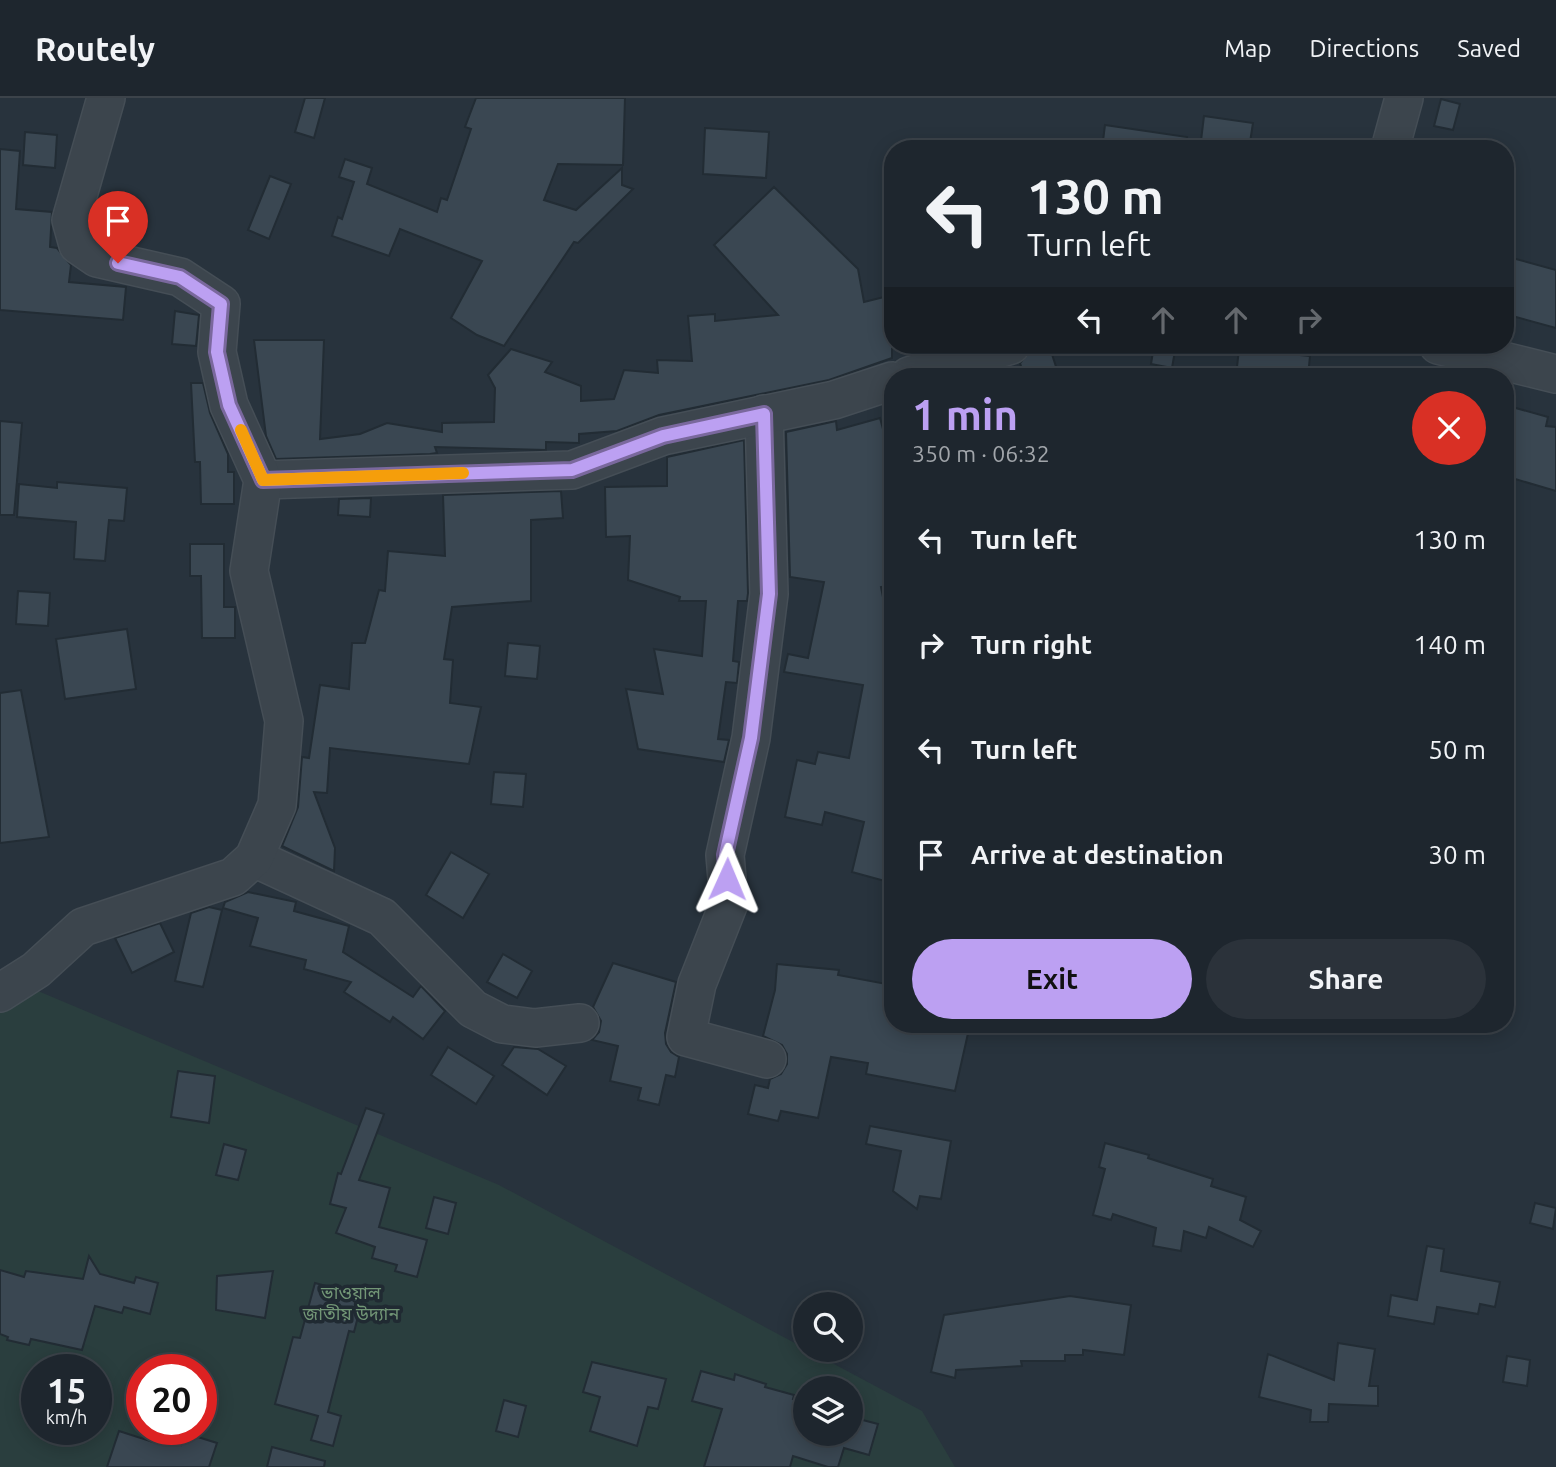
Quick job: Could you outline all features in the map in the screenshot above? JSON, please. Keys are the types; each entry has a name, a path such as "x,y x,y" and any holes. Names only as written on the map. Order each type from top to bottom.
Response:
{"lane":[{"path":"0,993 36,970 83,927 233,877 254,858 277,805 284,721 249,571 263,480 229,405 217,352 221,304 180,277 97,258 78,246 71,220 106,98"},
{"path":"1392,140 1404,98"},
{"path":"936,368 982,354"},
{"path":"1475,354 1556,374"},
{"path":"263,480 572,470 663,436 834,400 884,384"},
{"path":"764,414 769,594 751,738 725,855 729,903 697,984 686,1037 767,1059"},
{"path":"254,858 383,918 473,1009 502,1024 535,1028 580,1023"}],"green space":[{"name":"ভাওয়াল জাতীয় উদ্যান","path":"0,975 499,1185 793,1342 793,1362 830,1362 856,1376 793,1376 793,1446 863,1446 863,1379 922,1411 955,1467 0,1467"}],"building":[{"path":"305,98 325,98 314,138 295,132"},
{"path":"476,98 625,98 623,165 558,164 544,200 576,210 622,168 622,185 633,189 578,243 574,242 504,346 477,335 451,318 482,261 400,229 389,256 332,236 338,217 342,219 354,182 339,177 345,159 372,168 367,184 437,212 441,198 447,200 471,129 465,127"},
{"path":"1441,99 1460,104 1453,130 1434,126"},
{"path":"1204,116 1253,123 1250,140 1201,140"},
{"path":"1105,125 1187,137 1187,140 1103,140"},
{"path":"705,128 769,132 766,178 703,174"},
{"path":"25,132 57,135 55,168 23,165"},
{"path":"0,149 20,151 16,209 52,212 50,247 57,248 71,265 69,282 126,287 123,320 0,310"},
{"path":"270,176 291,184 269,239 248,230"},
{"path":"774,187 858,269 864,302 884,297 884,354 892,354 892,358 829,380 659,415 617,431 579,434 579,443 546,442 546,450 435,447 437,453 430,454 276,459 266,436 254,340 324,340 320,439 360,434 387,423 442,432 442,423 494,422 495,388 488,375 511,349 552,362 545,372 581,386 581,401 614,399 624,370 658,373 657,360 692,361 688,316 715,314 715,321 778,315 714,245"},
{"path":"1514,258 1556,270 1556,328 1514,316"},
{"path":"175,311 199,315 196,346 172,344"},
{"path":"1028,354 1052,354 1056,368 1022,368 1020,363"},
{"path":"1153,354 1174,354 1172,368 1151,364"},
{"path":"1238,354 1310,356 1309,368 1237,368"},
{"path":"191,383 203,383 210,413 228,454 228,472 234,472 234,504 201,504 200,462 195,462"},
{"path":"1514,408 1548,417 1546,426 1556,427 1556,491 1514,479"},
{"path":"880,418 884,433 884,586 881,587 884,602 884,881 852,872 864,822 825,812 822,825 785,817 797,760 815,764 818,752 849,758 863,685 784,672 788,654 808,658 824,582 790,577 786,432 836,421 837,430"},
{"path":"0,421 22,423 14,515 0,515"},
{"path":"744,440 748,593 747,601 738,601 733,661 739,662 737,683 726,682 718,739 729,740 724,762 638,749 626,689 663,694 654,649 702,656 706,601 679,601 680,597 628,580 630,536 606,537 605,487 667,486 667,457"},
{"path":"57,482 127,488 124,521 109,520 105,561 74,559 76,522 17,517 19,484 57,488"},
{"path":"561,491 563,518 531,520 531,601 452,607 444,659 453,660 450,703 481,707 469,764 330,748 327,793 314,792 335,848 334,871 282,846 298,807 302,757 309,758 320,685 349,689 352,643 365,643 379,590 385,591 388,551 445,556 443,495"},
{"path":"371,498 370,517 338,515 339,499"},
{"path":"190,544 224,544 224,607 235,607 235,638 202,638 201,576 190,576"},
{"path":"18,591 50,593 48,626 16,624"},
{"path":"127,629 136,689 65,699 56,639"},
{"path":"508,643 540,646 537,679 505,676"},
{"path":"21,690 49,837 0,843 0,693"},
{"path":"494,772 526,774 523,807 491,804"},
{"path":"451,852 489,874 463,918 426,895"},
{"path":"248,892 296,902 294,911 349,926 343,952 413,997 421,986 445,1011 423,1039 393,1017 390,1022 344,992 351,982 304,969 306,960 250,946 258,918 223,908 225,902"},
{"path":"209,907 222,910 203,987 175,981 191,913"},
{"path":"160,923 174,952 132,973 115,938"},
{"path":"503,954 532,971 517,998 487,982"},
{"path":"613,963 676,982 665,1033 666,1044 671,1052 679,1057 675,1077 666,1075 659,1105 638,1100 641,1088 610,1081 618,1046 592,1040 599,1032 601,1021 593,1007"},
{"path":"777,964 839,970 838,975 884,984 884,1033 968,1033 955,1091 866,1074 868,1063 831,1057 818,1118 781,1111 778,1121 748,1114 755,1085 768,1088 770,1079 781,1074 787,1064 787,1054 782,1045 763,1036 775,990"},
{"path":"448,1047 494,1076 476,1104 431,1075"},
{"path":"514,1047 538,1049 566,1066 547,1095 502,1065"},
{"path":"178,1071 215,1076 209,1123 171,1117"},
{"path":"366,1108 384,1114 359,1180 390,1188 379,1227 427,1240 417,1277 395,1271 397,1265 372,1258 375,1247 336,1233 346,1208 330,1204 338,1173 341,1174"},
{"path":"870,1126 951,1141 941,1199 920,1196 917,1209 893,1191 901,1151 866,1144"},
{"path":"1105,1143 1149,1155 1148,1158 1213,1179 1211,1186 1246,1197 1240,1220 1261,1231 1253,1247 1209,1227 1206,1238 1184,1231 1181,1251 1153,1246 1156,1228 1113,1214 1111,1220 1093,1215 1105,1169 1099,1167"},
{"path":"224,1144 246,1150 238,1180 216,1175"},
{"path":"434,1197 456,1203 448,1234 426,1228"},
{"path":"1535,1203 1556,1208 1553,1229 1530,1223"},
{"path":"1427,1246 1444,1249 1441,1271 1500,1282 1495,1307 1480,1304 1478,1314 1437,1307 1434,1324 1388,1316 1391,1295 1417,1300"},
{"path":"89,1256 100,1274 134,1283 136,1277 158,1283 150,1314 124,1307 122,1313 95,1306 82,1350 31,1339 29,1345 7,1340 8,1337 0,1334 0,1270 24,1277 26,1271 83,1279"},
{"path":"273,1271 265,1318 216,1310 217,1276"},
{"path":"315,1283 337,1289 335,1294 362,1301 354,1332 349,1331 328,1412 341,1416 333,1446 311,1440 318,1416 275,1404 293,1337 300,1338"},
{"path":"1070,1296 1131,1305 1124,1355 1083,1350 1083,1355 1065,1355 1065,1361 1021,1361 1022,1366 956,1370 955,1378 931,1372 944,1315"},
{"path":"1338,1343 1375,1349 1369,1386 1378,1386 1378,1406 1329,1404 1328,1422 1310,1422 1311,1410 1259,1397 1268,1354 1334,1380"},
{"path":"1507,1356 1530,1360 1527,1386 1503,1382"},
{"path":"592,1362 666,1379 658,1409 648,1407 637,1446 590,1431 600,1397 583,1392"},
{"path":"701,1371 734,1380 735,1374 766,1384 765,1387 793,1395 793,1446 863,1446 863,1420 878,1424 869,1455 844,1448 838,1467 828,1467 793,1456 790,1467 704,1467 722,1409 692,1401"},
{"path":"504,1400 526,1406 518,1437 496,1431"},
{"path":"119,1431 126,1433 126,1445 216,1445 209,1467 107,1467"},
{"path":"272,1447 325,1461 324,1467 267,1467"}],"slow traffic":[{"path":"241,430 263,480 463,473"}],"route":[{"path":"118,263 180,277 221,304 217,352 229,405 263,480 572,470 663,436 764,414 769,594 751,738 725,855 727,879"}]}
